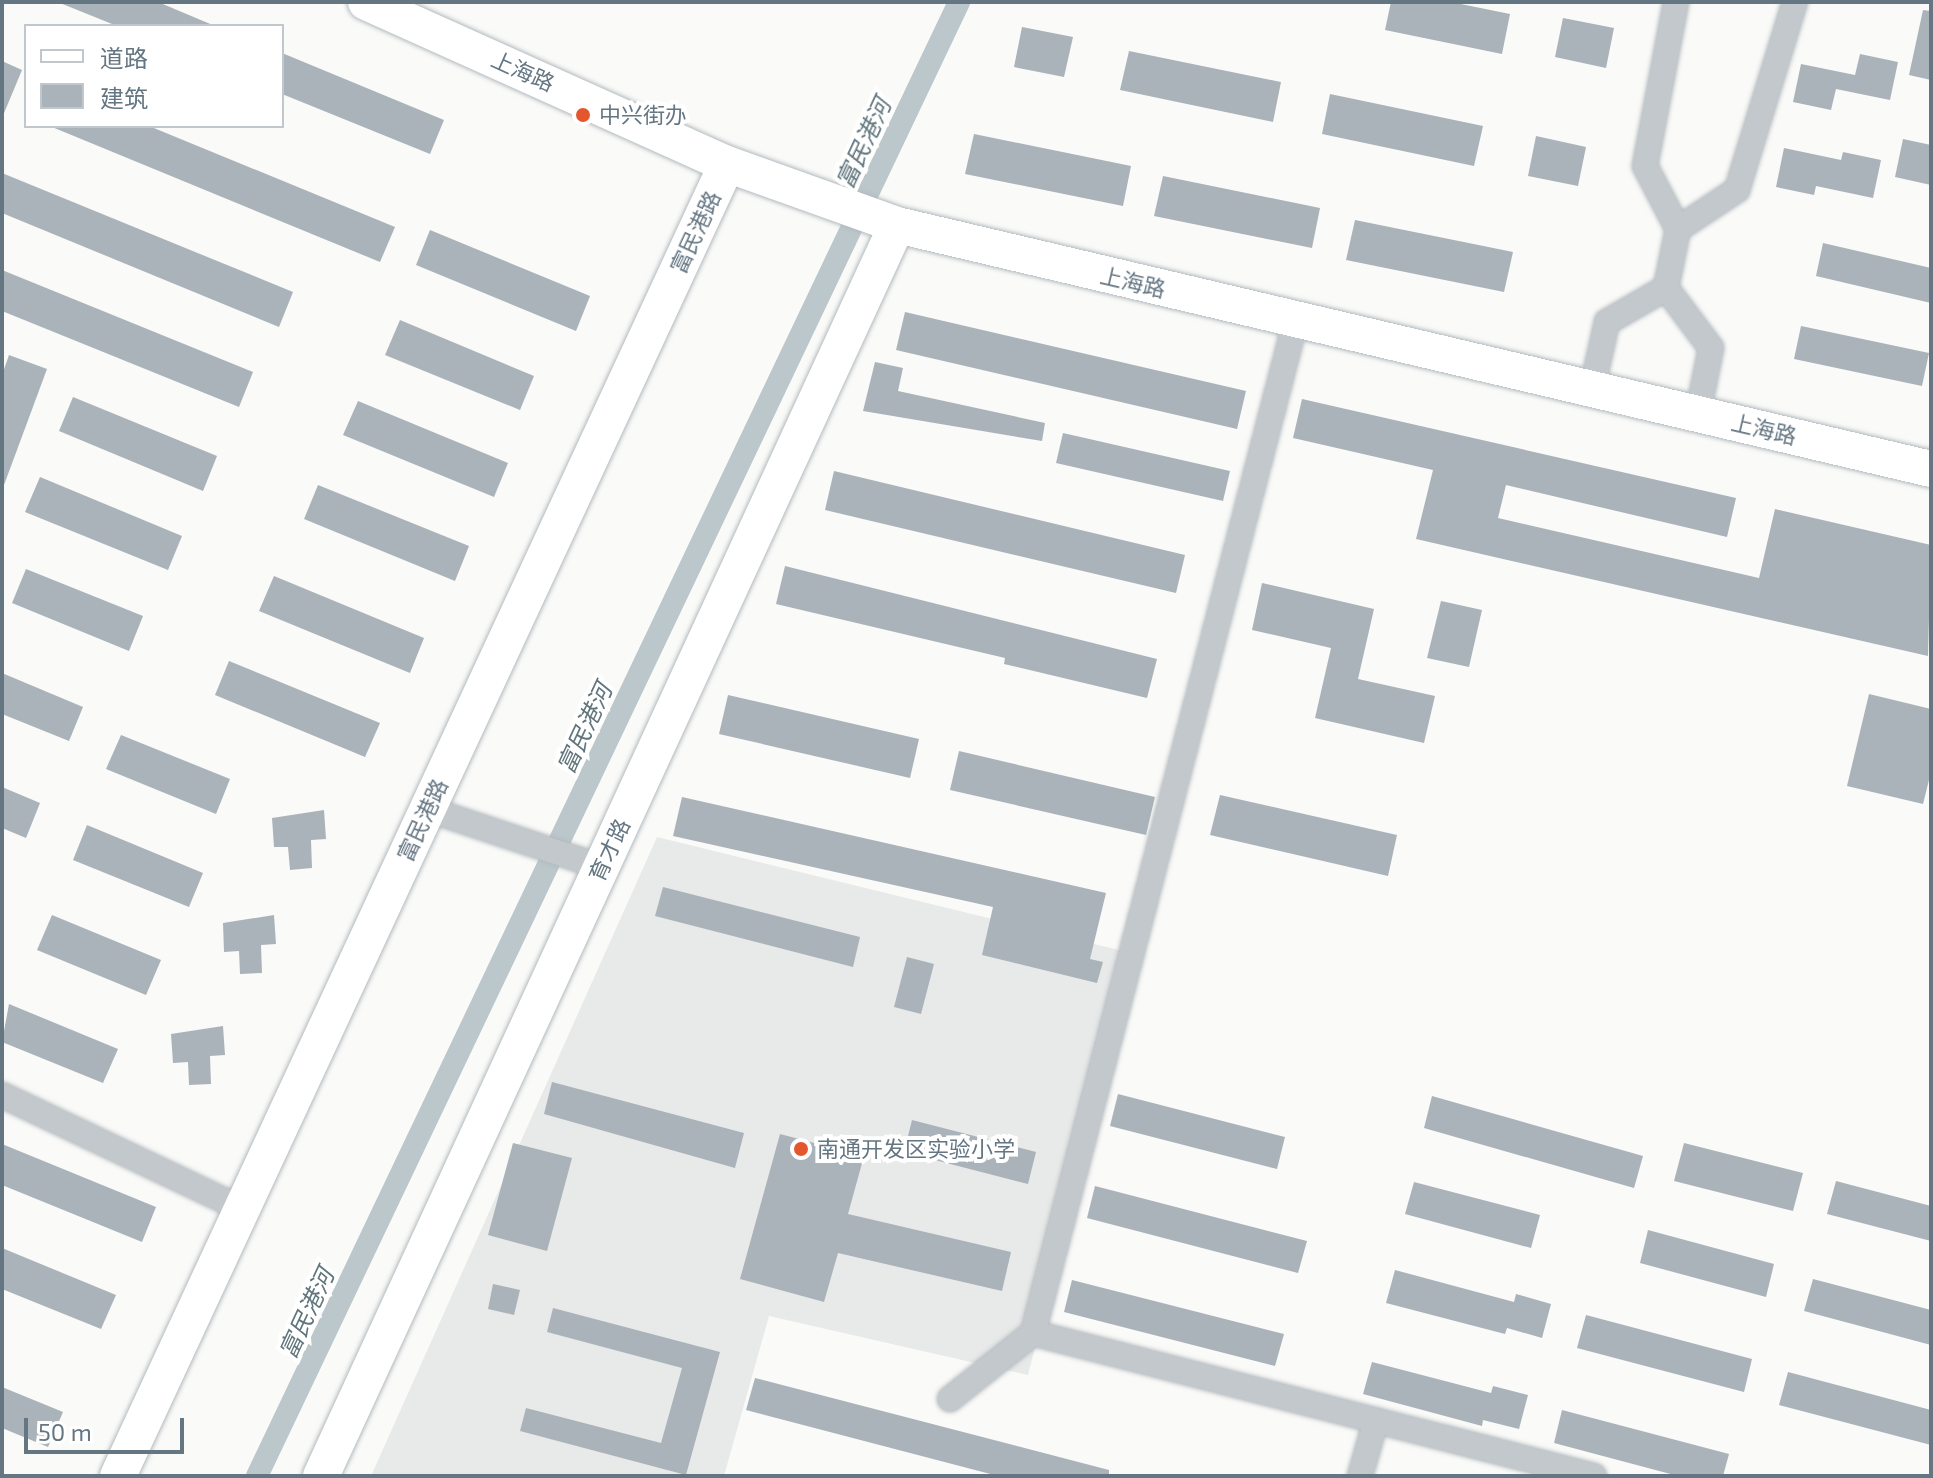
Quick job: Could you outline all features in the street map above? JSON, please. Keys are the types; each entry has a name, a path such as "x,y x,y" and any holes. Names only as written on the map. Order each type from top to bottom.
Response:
{"street":[{"name":"上海路","path":"366,2 727,164 896,224 1931,469"},
{"path":"1676,2 1645,166 1678,229 1666,288 1711,348 1698,413"},
{"path":"1678,229 1737,190 1795,2"},
{"name":"富民港路","path":"118,1476 727,164"},
{"name":"育才路","path":"321,1476 896,224"},
{"path":"1592,389 1607,322 1666,288"},
{"path":"950,1399 1033,1333 1296,320"},
{"path":"427,809 600,867"},
{"path":"2,1095 242,1209"},
{"path":"1033,1333 1594,1476"},
{"path":"1360,1476 1376,1420"}],"shaded area":[{"name":"南通开发区实验小学","path":"657,837 1135,954 1028,1375 769,1316 724,1476 371,1476"}],"building":[{"path":"158,2 210,24 112,24 60,3"},
{"path":"1391,2 1451,2 1510,14 1502,54 1385,30"},
{"path":"1923,10 1931,11 1931,80 1909,75"},
{"path":"1563,18 1614,28 1606,68 1555,57"},
{"path":"1022,27 1073,37 1064,77 1014,67"},
{"path":"1129,51 1281,82 1273,122 1120,90"},
{"path":"284,54 444,120 430,154 284,95"},
{"path":"1860,54 1898,62 1890,100 1836,89 1831,110 1793,102 1801,64 1855,75"},
{"path":"2,61 22,70 2,118"},
{"path":"1330,94 1483,126 1474,166 1322,134"},
{"path":"54,128 154,128 395,227 380,262"},
{"path":"974,134 1131,166 1123,206 965,174"},
{"path":"1536,136 1586,147 1578,186 1528,176"},
{"path":"1903,139 1931,145 1931,185 1895,177"},
{"path":"1784,148 1841,160 1843,152 1881,160 1873,198 1816,186 1814,195 1776,187"},
{"path":"2,173 293,292 279,327 2,213"},
{"path":"1163,176 1320,208 1312,248 1154,216"},
{"path":"1355,220 1513,252 1504,292 1346,260"},
{"path":"430,230 590,296 576,331 416,265"},
{"path":"1823,243 1931,268 1931,303 1816,276"},
{"path":"2,270 253,372 239,407 2,311"},
{"path":"905,312 1246,391 1237,429 896,350"},
{"path":"400,320 534,376 520,410 385,355"},
{"path":"1801,326 1929,353 1922,386 1794,359"},
{"path":"9,355 47,369 4,485 2,375"},
{"path":"875,362 903,368 898,391 1045,423 1042,441 863,411"},
{"path":"73,397 217,456 203,491 59,431"},
{"path":"1302,399 1736,498 1727,537 1506,485 1498,518 1759,578 1775,509 1931,545 1928,656 1416,539 1433,470 1293,438"},
{"path":"358,401 508,463 494,497 343,435"},
{"path":"1063,433 1230,471 1223,501 1056,463"},
{"path":"834,471 1185,555 1176,593 825,510"},
{"path":"40,477 182,536 168,570 25,512"},
{"path":"318,485 469,546 455,581 304,519"},
{"path":"785,566 1157,659 1147,698 1004,664 1005,658 776,604"},
{"path":"26,569 143,616 129,651 12,603"},
{"path":"274,576 424,638 410,673 259,611"},
{"path":"1262,583 1374,609 1358,679 1435,696 1424,743 1315,718 1331,648 1252,630"},
{"path":"1441,601 1482,610 1469,667 1427,658"},
{"path":"229,661 380,723 365,757 215,695"},
{"path":"2,673 83,707 69,741 2,714"},
{"path":"1869,694 1931,709 1931,772 1923,804 1847,786"},
{"path":"728,695 919,739 910,778 719,734"},
{"path":"121,735 230,779 216,814 106,769"},
{"path":"959,751 1155,797 1146,835 950,790"},
{"path":"2,787 40,803 26,838 2,828"},
{"path":"1220,795 1397,835 1388,876 1210,835"},
{"path":"682,797 1106,893 1090,959 1103,962 1097,983 982,955 993,907 673,836"},
{"path":"324,810 326,839 311,840 312,868 290,870 288,847 274,847 272,818"},
{"path":"87,825 203,873 189,907 73,860"},
{"path":"663,887 860,937 853,967 655,916"},
{"path":"52,915 161,960 146,995 37,950"},
{"path":"274,915 276,944 261,945 262,973 240,974 239,951 224,952 223,923"},
{"path":"907,957 934,964 921,1014 894,1007"},
{"path":"9,1004 118,1049 103,1083 2,1042"},
{"path":"223,1026 225,1055 210,1056 211,1084 189,1085 188,1062 173,1063 171,1034"},
{"path":"552,1082 744,1133 735,1168 544,1114"},
{"path":"1118,1094 1285,1137 1277,1169 1110,1126"},
{"path":"1432,1096 1643,1156 1634,1188 1424,1128"},
{"path":"912,1120 1036,1152 1028,1184 904,1152"},
{"path":"780,1134 864,1156 848,1214 1011,1252 1002,1291 838,1253 824,1302 740,1279"},
{"path":"513,1143 572,1158 547,1251 488,1235"},
{"path":"1684,1143 1803,1173 1793,1211 1674,1181"},
{"path":"2,1144 156,1207 142,1242 2,1185"},
{"path":"1836,1181 1931,1206 1931,1241 1827,1214"},
{"path":"1414,1182 1540,1215 1531,1248 1405,1214"},
{"path":"1095,1186 1307,1241 1298,1273 1087,1218"},
{"path":"1648,1230 1774,1264 1766,1297 1640,1263"},
{"path":"2,1248 116,1295 101,1329 2,1289"},
{"path":"1395,1270 1514,1302 1516,1294 1551,1304 1542,1338 1507,1328 1505,1334 1386,1303"},
{"path":"1813,1279 1931,1310 1931,1345 1804,1311"},
{"path":"1072,1280 1284,1334 1275,1366 1064,1312"},
{"path":"493,1284 520,1290 514,1315 488,1309"},
{"path":"553,1308 720,1352 686,1475 520,1431 526,1408 661,1443 682,1368 547,1332"},
{"path":"1586,1315 1752,1359 1744,1392 1577,1348"},
{"path":"1372,1362 1491,1393 1493,1386 1528,1395 1519,1429 1483,1420 1482,1426 1363,1394"},
{"path":"1788,1372 1931,1410 1931,1445 1779,1405"},
{"path":"755,1378 1109,1470 1109,1476 998,1476 746,1410"},
{"path":"2,1387 63,1412 48,1447 2,1428"},
{"path":"1562,1410 1729,1454 1723,1476 1678,1476 1554,1443"}],"waterway":[{"name":"富民港河","path":"257,1476 959,2"}],"place":[{"name":"中兴街办","path":"583,115"},
{"name":"南通开发区实验小学","path":"801,1149"}]}
